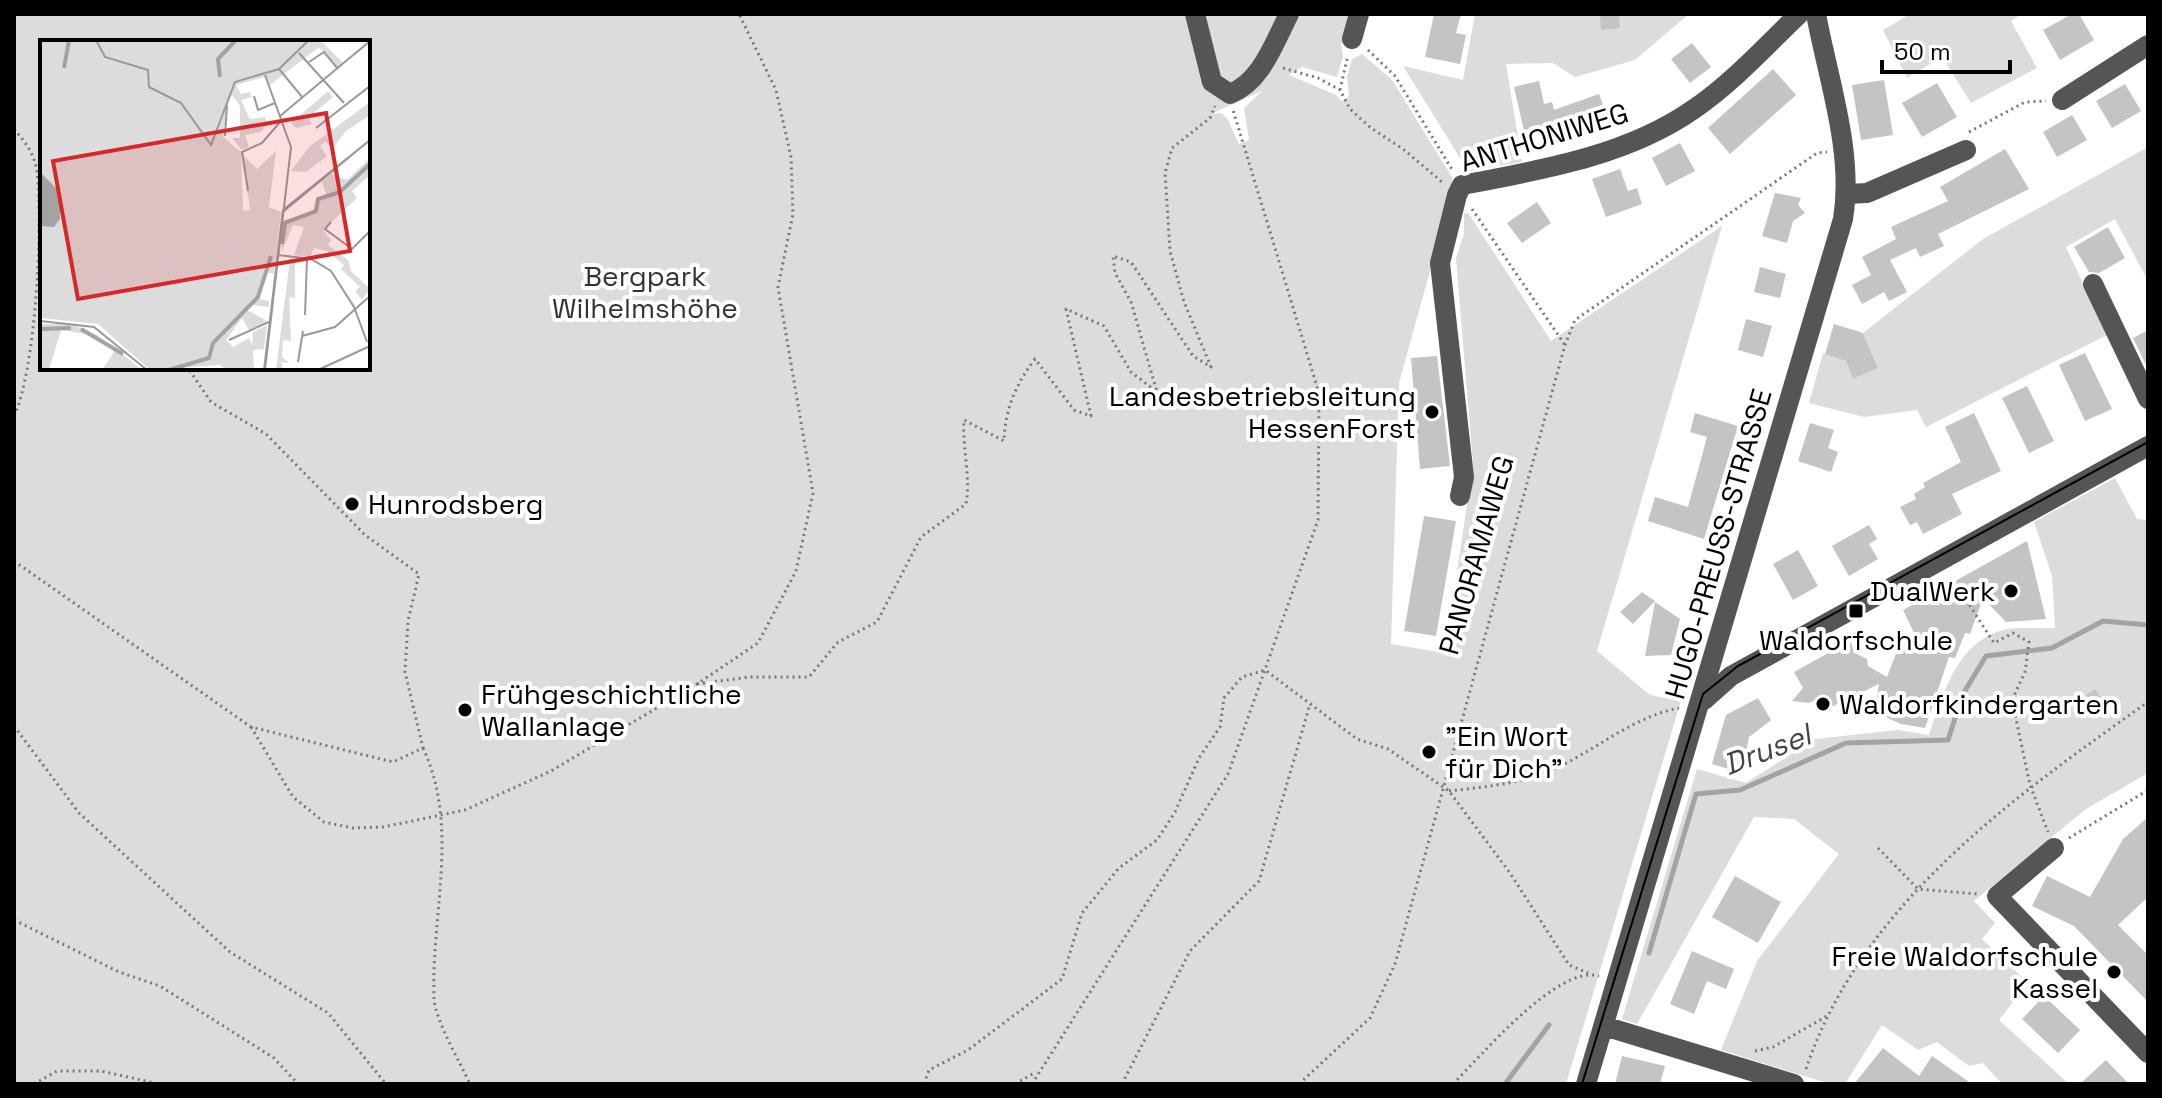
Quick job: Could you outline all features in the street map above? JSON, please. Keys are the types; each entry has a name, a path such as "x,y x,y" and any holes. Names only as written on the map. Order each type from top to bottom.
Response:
{"street":[{"path":"1195,14 1212,82 1225,93 1251,81 1289,14"},
{"path":"1352,39 1359,14"},
{"name":"ANTHONIWEG","path":"1457,184 1540,171 1626,146 1694,109 1799,14"},
{"name":"HUGO-PREUSS-STRASSE","path":"1586,1084 1843,219 1847,194 1842,150 1816,14"},
{"path":"2062,100 2148,45"},
{"path":"1847,194 1867,193 1964,143"},
{"name":"PANORAMAWEG","path":"1457,184 1440,263 1464,477 1460,496"},
{"path":"2093,284 2148,399"},
{"path":"1701,703 1731,676 2148,446"},
{"path":"2054,848 1997,896 2148,1053"},
{"path":"1604,1026 1719,1060 1800,1077"}],"path":[{"path":"251,727 293,797 324,822 368,827 439,817 465,810 551,771 697,684 758,643 796,571 813,493 778,287 793,214 791,157 776,90 739,14"},
{"path":"1340,90 1352,39 1395,76 1465,200 1565,345"},
{"path":"1264,62 1318,78 1340,90 1350,109 1360,119 1457,184"},
{"path":"697,684 749,677 809,677 838,642 877,622 921,537 966,504 970,477 963,440 964,420 1004,441 1005,422 1017,382 1035,359 1074,410 1091,416 1066,309 1104,326 1131,372 1157,392 1131,302 1115,273 1113,256 1131,262 1193,356 1211,367 1184,302 1170,251 1165,173 1172,148 1210,118 1225,93"},
{"path":"1032,1084 1037,1071 1228,774 1318,520 1319,393 1225,93"},
{"path":"1964,143 2025,102 2062,100"},
{"path":"14,129 29,147 37,170 37,254 28,368 14,416"},
{"name":"PANORAMAWEG","path":"1299,1084 1370,1018 1395,964 1441,786 1565,345 1575,320 1817,153 1842,150"},
{"path":"189,370 211,402 266,434 365,535 419,574 408,621 405,672 423,748 435,774 443,849 434,1002 470,1084"},
{"path":"15,560 251,727 393,762 423,748"},
{"path":"1963,595 1994,643 2013,633 2029,642 2025,672 2012,700 2030,785 2054,848 2148,790"},
{"path":"1265,670 1357,739 1388,749 1449,791 1510,873 1569,965 1617,981"},
{"path":"924,1084 929,1070 968,1050 1062,979 1082,913 1119,868 1157,840 1175,812 1199,758 1220,727 1224,698 1242,677 1265,670"},
{"path":"1800,1077 1827,1016 1882,930 1918,889 2030,785 2148,702"},
{"path":"1449,791 1495,786 1551,771 1658,712 1701,703"},
{"path":"1122,1084 1190,951 1259,881 1310,704"},
{"path":"14,726 79,813 230,952 328,1013 386,1084"},
{"path":"1878,848 1918,889 1997,896"},
{"path":"14,920 119,972 160,986 274,1058 298,1084"},
{"path":"1453,1084 1538,1002 1559,985 1588,973"},
{"path":"1719,1060 1773,1047 1827,1016"},
{"path":"34,1084 57,1071 101,1071 159,1084"},
{"path":"1015,1084 1037,1071"}],"green space":[{"name":"Bergpark Wilhelmshöhe","path":"14,14 1368,14 1364,31 1341,44 1343,57 1337,77 1302,67 1289,75 1336,95 1342,101 1349,96 1347,77 1352,59 1362,54 1392,80 1452,177 1453,188 1399,383 1391,644 1445,653 1473,464 1456,258 1464,234 1464,213 1469,214 1551,341 1722,226 1597,651 1650,695 1681,701 1566,1084 14,1084","holes":["1262,91 1244,108 1249,140 1239,144 1227,118 1221,113 1211,114"]},
{"path":"1475,14 1689,14 1635,60 1575,77 1553,63 1506,64 1522,162 1468,171 1403,66 1463,80"},
{"path":"1910,14 2022,14 2011,21 2037,68 1971,103 1942,57 1907,78 1883,30"},
{"path":"2148,147 2148,281 2115,219 2066,247 2107,335 1926,427 1917,410 1864,417 1809,403 1823,353 1846,361 1853,379 1878,368 1863,333 1983,239"},
{"path":"2115,478 2137,519 2148,520 2148,773 2086,809 1974,901 1995,923 1982,939 2028,983 1999,1020 2069,1084 2002,1084 1983,1063 1969,1066 1937,1042 1918,1050 1882,1025 1845,1084 1830,1084 1721,1050 1757,961 1839,854 1794,819 1754,817 1637,1024 1622,1019 1697,769 1746,783 1815,739 1898,730 1929,735 1952,674 1971,648 2005,629 2055,628 2052,576 2034,522"}],"building":[{"path":"1434,14 1461,14 1456,33 1466,35 1460,64 1425,57"},
{"path":"1600,14 1619,14 1620,28 1601,30"},
{"path":"2072,14 2079,14 2094,40 2060,60 2043,30"},
{"path":"1692,43 1711,67 1690,83 1671,59"},
{"path":"1773,69 1796,95 1730,154 1708,128"},
{"path":"1884,80 1893,135 1861,140 1852,85"},
{"path":"1539,81 1544,104 1552,102 1554,110 1599,94 1611,126 1584,136 1578,119 1524,131 1514,87"},
{"path":"1937,83 1957,117 1922,137 1902,103"},
{"path":"2125,84 2141,111 2112,128 2096,101"},
{"path":"2072,115 2087,140 2057,157 2043,132"},
{"path":"1680,143 1695,171 1666,186 1652,158"},
{"path":"2005,149 2029,189 1938,234 1944,246 1920,257 1916,248 1890,260 1907,292 1889,301 1884,292 1862,304 1852,285 1871,275 1862,257 1896,239 1891,227 1948,201 1940,187"},
{"path":"1620,169 1628,191 1637,188 1642,204 1606,217 1592,179"},
{"path":"1775,193 1801,198 1798,205 1805,213 1793,221 1787,243 1762,236"},
{"path":"1537,202 1551,223 1522,243 1507,223"},
{"path":"2108,227 2125,258 2099,273 2089,272 2074,247"},
{"path":"1760,267 1786,274 1780,298 1754,292"},
{"path":"1746,319 1772,326 1763,357 1738,350"},
{"path":"1834,324 1863,333 1878,368 1853,379 1846,361 1825,354"},
{"path":"2148,330 2148,369 2133,338"},
{"path":"2085,353 2112,409 2085,421 2059,365"},
{"path":"1437,356 1450,466 1420,469 1411,358"},
{"path":"2027,386 2054,441 2029,453 2002,398"},
{"path":"1695,413 1738,426 1704,539 1648,521 1655,497 1688,507 1707,437 1690,432"},
{"path":"1974,413 2001,471 1952,494 1962,514 1923,534 1917,522 1910,525 1900,507 1916,499 1914,494 1925,487 1923,483 1961,462 1945,427"},
{"path":"1810,423 1834,430 1828,448 1838,452 1831,472 1798,461"},
{"path":"1424,516 1456,521 1436,636 1404,631"},
{"path":"1869,525 1877,539 1869,544 1878,559 1849,576 1832,546"},
{"path":"2027,541 2046,619 2006,622 1983,598 1970,634 1965,633 1955,658 1949,657 1925,728 1901,724 1874,712 1879,684 1825,710 1819,698 1809,703 1792,701 1803,688 1794,672 1850,641 1855,653 1867,659 1868,666 1887,677 1897,651 1904,650 1914,633 1903,610"},
{"path":"1798,550 1818,586 1793,600 1773,564"},
{"path":"1642,592 1655,601 1633,624 1620,612"},
{"path":"1655,602 1680,619 1671,655 1645,656"},
{"path":"2095,689 2105,703 2092,713 2082,698"},
{"path":"1758,698 1771,720 1749,737 1742,773 1712,764 1726,715"},
{"path":"2148,817 2148,897 2118,925 2148,955 2148,1002 2074,926 2032,906 2047,876 2090,897 2123,839"},
{"path":"1735,876 1781,902 1758,943 1712,917"},
{"path":"1692,951 1734,969 1726,989 1707,981 1694,1014 1670,1004"},
{"path":"2044,996 2080,1030 2058,1053 2022,1019"},
{"path":"1883,1048 1919,1076 1932,1056 1972,1084 1854,1084"},
{"path":"1622,1056 1665,1066 1660,1084 1615,1084"},
{"path":"2106,1060 2129,1084 2080,1084"}],"waterway":[{"name":"Drusel","path":"1649,953 1696,794 1740,790 1846,743 1948,740 1963,694 1986,656 2052,648 2103,621 2148,625"},
{"name":"Drusel","path":"1505,1084 1549,1025"}],"tram line":[{"path":"1582,1084 1703,694 1738,666 2148,442"}],"place":[{"name":"Landesbetriebsleitung HessenForst","path":"1432,412"},
{"name":"Hunrodsberg","path":"352,504"},
{"name":"DualWerk","path":"2011,591"},
{"name":"Waldorfschule","path":"1856,611"},
{"name":"Waldorfkindergarten","path":"1823,704"},
{"name":"Frühgeschichtliche Wallanlage","path":"465,710"},
{"name":"\"Ein Wort für Dich\"","path":"1429,752"},
{"name":"Freie Waldorfschule Kassel","path":"2114,972"}]}
